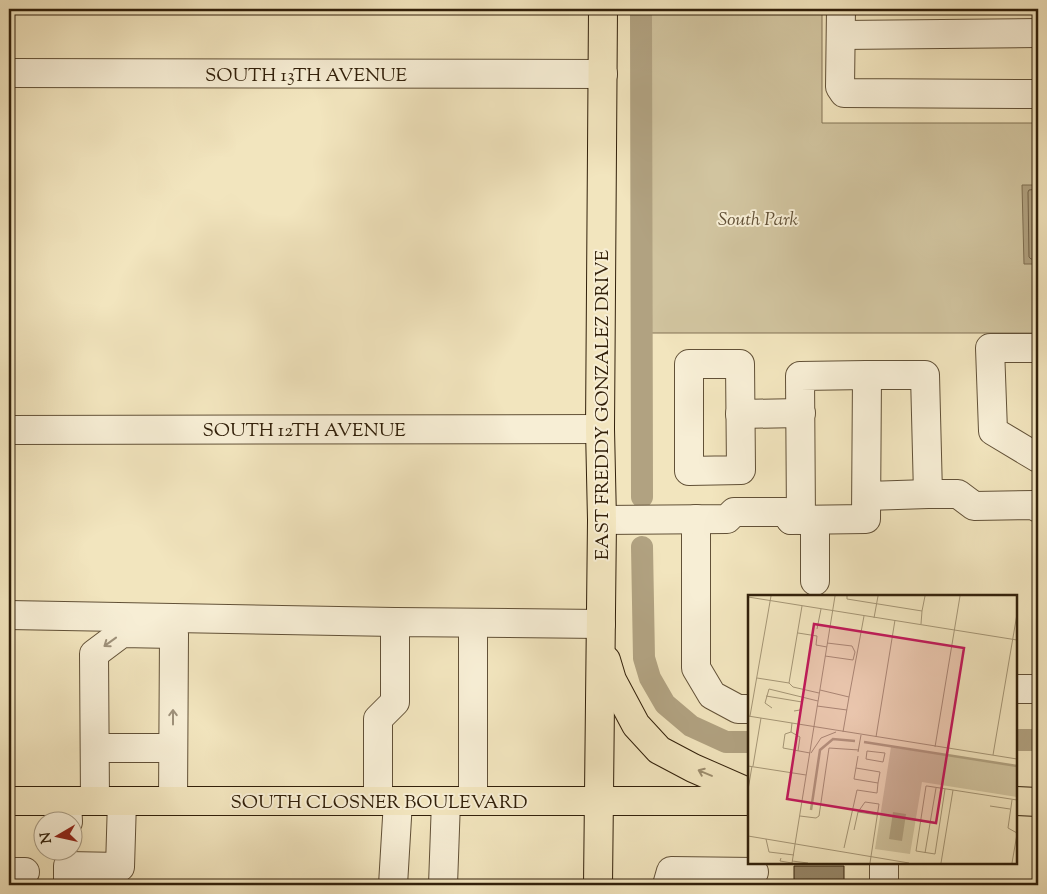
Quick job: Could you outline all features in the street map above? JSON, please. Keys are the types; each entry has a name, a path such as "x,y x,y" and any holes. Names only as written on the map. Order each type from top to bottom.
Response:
{"main road":[{"name":"EAST FREDDY GONZALEZ DRIVE","path":"598,885 602,520 600,429 603,9"},
{"path":"601,631 612,680 636,725 659,750 693,768 748,792"},
{"name":"SOUTH CLOSNER BOULEVARD","path":"9,801 68,811 95,800 748,801"},
{"path":"1017,802 1038,802"}],"street":[{"path":"1038,33 841,22 840,87 842,92 845,93 1038,94"},
{"name":"SOUTH 13TH AVENUE","path":"9,73 603,74"},
{"path":"1038,348 990,348 993,431 1038,458"},
{"path":"602,520 727,519 734,512 769,511 785,512 802,520 866,520 868,496 866,375"},
{"path":"816,581 802,520 800,376 925,375 928,494"},
{"path":"740,414 800,413"},
{"name":"SOUTH 12TH AVENUE","path":"9,430 600,429"},
{"path":"868,496 958,494 974,506 1034,505 1038,508"},
{"path":"696,519 696,668 712,695 738,709 748,709"},
{"path":"9,615 473,624 601,631"},
{"path":"393,885 388,801 378,719 395,702 395,622"},
{"path":"473,624 473,801"},
{"path":"95,800 94,654 122,633 174,634 173,801"},
{"path":"1017,689 1038,690"},
{"path":"95,748 173,748"},
{"path":"68,868 120,866 122,801"},
{"path":"443,885 446,801"},
{"path":"884,864 884,885"},
{"path":"667,885 671,871 754,873"}],"green space":[{"name":"South Park","path":"643,9 822,9 822,123 1038,123 1038,333 643,333"}],"water":[{"path":"1022,185 1038,185 1038,264 1024,264"}],"building":[{"path":"794,866 844,866 844,885 790,885 790,882 794,882"}],"waterway":[{"path":"641,9 642,497"},
{"path":"642,547 644,658 650,678 665,704 691,726 726,742 748,742"},
{"path":"1017,740 1038,740"}]}
